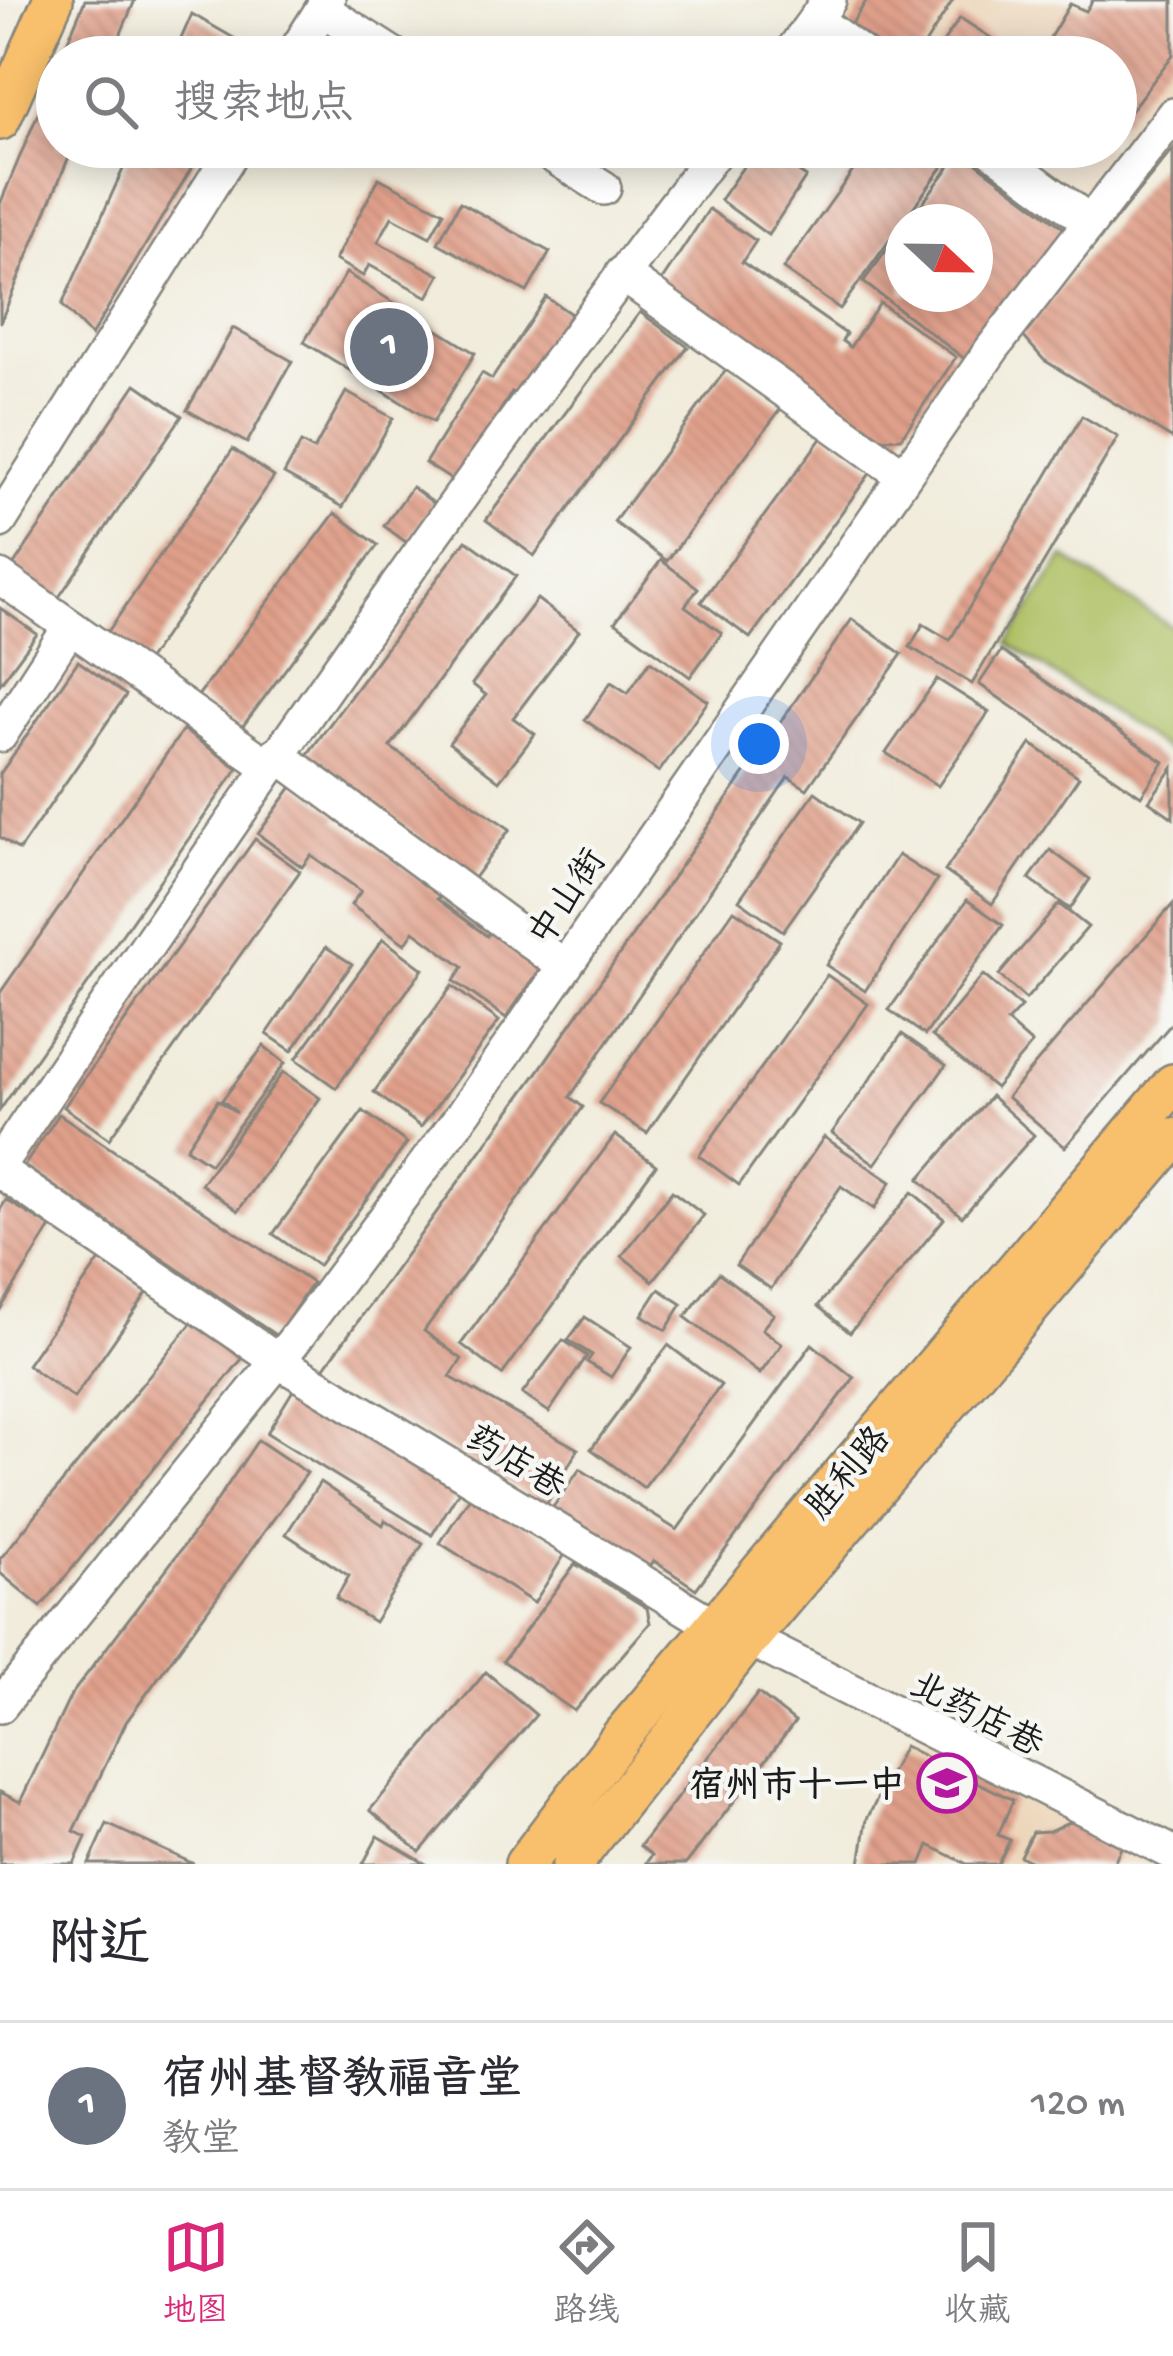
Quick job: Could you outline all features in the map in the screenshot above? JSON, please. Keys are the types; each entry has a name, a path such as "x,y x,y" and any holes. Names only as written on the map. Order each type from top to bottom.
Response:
{"main road":[{"path":"37,36 53,0"},
{"path":"0,119 36,38"},
{"name":"胜利路","path":"572,1864 656,1752 732,1632 1173,1084"},
{"name":"胜利路","path":"525,1864 623,1734 732,1632 1173,1138"}],"street":[{"path":"305,36 325,5 368,36"},
{"path":"803,36 822,10 846,36"},
{"name":"中山街","path":"1137,162 1173,116"},
{"path":"0,521 222,168"},
{"path":"572,168 604,188"},
{"path":"0,1167 272,760 703,168"},
{"path":"1017,168 1090,222"},
{"name":"中山街","path":"0,1706 278,1361 465,1111 992,349 1132,168"},
{"path":"622,274 903,475"},
{"path":"0,577 272,760 564,966"},
{"path":"0,735 70,626"},
{"name":"药店巷","path":"0,1167 278,1361 732,1632"},
{"name":"北药店巷","path":"732,1632 1173,1853"}],"shaded area":[{"path":"829,0 1173,0 1173,115 1137,161 1137,36 838,36 816,20"},
{"path":"1017,168 1132,168 1090,222"},
{"name":"宿州市十一中","path":"909,1736 1173,1864 860,1864 867,1819"}],"green space":[{"path":"1064,557 1173,628 1173,755 1008,643"}],"building":[{"path":"85,0 135,0 120,36 70,36"},
{"path":"867,0 953,0 930,36 861,36 849,28"},
{"path":"1093,0 1173,0 1173,55 1137,102 1137,36 1051,36 1070,4 1086,11"},
{"path":"192,14 230,36 182,36"},
{"path":"960,18 988,36 948,36"},
{"path":"36,118 36,168 64,168 0,323 0,204"},
{"path":"1173,149 1173,439 1044,360 1022,335"},
{"path":"124,168 191,168 91,336 62,305"},
{"path":"742,168 793,168 806,177 768,235 720,200"},
{"path":"855,168 942,168 916,204 885,204 885,247 840,309 783,269"},
{"path":"948,168 984,168 1069,232 970,363 903,312 993,312 993,204 921,204"},
{"path":"379,178 444,212 430,237 392,217 378,242 440,275 428,297 369,265 363,276 335,260"},
{"path":"460,202 550,252 527,292 438,243"},
{"path":"709,209 756,241 742,262 846,334 842,341 850,347 880,303 885,312 893,312 956,357 901,438 880,439 660,283"},
{"path":"885,252 885,299 863,282"},
{"path":"346,273 475,353 433,422 304,342"},
{"path":"546,297 571,314 517,396 512,392 455,482 425,463 482,373 492,379"},
{"path":"640,312 688,347 534,556 486,520"},
{"path":"233,328 292,361 247,443 187,410"},
{"path":"728,367 782,407 667,561 614,522"},
{"path":"136,384 182,416 57,600 11,569"},
{"path":"346,392 393,418 343,507 284,474 301,443 314,450"},
{"path":"1082,416 1118,437 972,684 910,647 923,624 950,640"},
{"path":"825,433 874,468 750,638 701,602"},
{"path":"233,449 274,477 145,664 105,636"},
{"path":"412,487 435,504 407,543 384,526"},
{"path":"335,513 378,545 240,730 197,697"},
{"path":"466,540 516,576 390,747 510,829 474,878 307,755"},
{"path":"661,560 698,588 685,606 722,633 690,677 615,622"},
{"path":"537,599 579,631 513,718 535,734 499,781 449,743 486,695 472,684"},
{"path":"0,608 37,634 0,684"},
{"path":"852,619 902,654 807,789 788,777 570,1097 583,1107 424,1331 462,1359 450,1377 578,1449 546,1505 320,1374 537,1073"},
{"path":"1001,651 1164,762 1141,796 979,684"},
{"path":"78,661 126,695 19,850 0,837 0,774"},
{"path":"650,661 708,701 659,772 585,720 611,682 628,693"},
{"path":"937,679 989,712 938,786 886,753"},
{"path":"183,730 238,768 0,1110 0,993"},
{"path":"1031,744 1079,777 992,904 945,871"},
{"path":"1173,768 1173,818 1149,801"},
{"path":"294,784 340,816 336,820 442,892 437,899 487,936 491,929 542,967 506,1018 454,981 463,967 414,931 405,944 351,905 361,891 311,855 302,867 258,834"},
{"path":"815,792 859,823 783,931 739,900"},
{"path":"255,839 300,871 109,1139 64,1107"},
{"path":"1050,850 1090,879 1070,909 1029,879"},
{"path":"898,855 937,880 865,991 826,965"},
{"path":"967,900 1003,925 925,1035 889,1010"},
{"path":"1059,904 1088,927 1026,999 999,975"},
{"path":"1173,904 1173,1022 1065,1147 1007,1097"},
{"path":"734,910 780,941 647,1133 599,1103"},
{"path":"383,939 423,969 336,1088 296,1059"},
{"path":"326,947 352,964 292,1051 267,1034"},
{"path":"827,975 868,1004 739,1185 699,1156"},
{"path":"983,975 1021,1007 1007,1022 1032,1044 995,1088 932,1036"},
{"path":"452,986 499,1021 421,1127 374,1092"},
{"path":"902,1034 946,1065 875,1164 832,1133"},
{"path":"264,1046 285,1063 210,1164 186,1148 218,1100 237,1113 222,1100"},
{"path":"283,1072 320,1098 238,1211 201,1184"},
{"path":"991,1096 1034,1135 962,1217 919,1179"},
{"path":"363,1111 407,1143 318,1266 273,1234"},
{"path":"59,1114 312,1283 277,1336 24,1166"},
{"path":"615,1135 656,1165 502,1375 461,1344"},
{"path":"824,1137 891,1182 874,1209 841,1186 771,1289 736,1265"},
{"path":"672,1191 704,1215 653,1281 622,1256"},
{"path":"912,1192 944,1219 850,1333 818,1306"},
{"path":"6,1200 51,1227 0,1310 0,1210"},
{"path":"100,1260 147,1293 74,1398 27,1365"},
{"path":"719,1273 774,1314 762,1329 782,1344 760,1374 685,1317"},
{"path":"659,1289 682,1304 666,1330 642,1315"},
{"path":"585,1317 631,1347 611,1377 587,1362 592,1355 568,1340"},
{"path":"194,1320 242,1359 41,1607 0,1573 0,1559"},
{"path":"563,1340 587,1356 549,1412 522,1394"},
{"path":"812,1344 854,1378 696,1589 654,1561 648,1568 551,1510 580,1469 677,1530"},
{"path":"668,1345 721,1385 644,1488 591,1449"},
{"path":"295,1387 460,1489 432,1535 267,1433"},
{"path":"258,1440 307,1473 126,1722 74,1831 86,1837 74,1864 0,1864 0,1792 20,1802 71,1695"},
{"path":"320,1482 383,1525 385,1520 423,1544 374,1622 336,1598 349,1576 286,1534"},
{"path":"473,1492 567,1551 534,1603 440,1543"},
{"path":"575,1564 647,1608 650,1623 574,1711 503,1661"},
{"path":"486,1672 536,1715 420,1852 370,1810"},
{"path":"758,1693 795,1722 686,1864 645,1864 652,1855 640,1846"},
{"path":"904,1746 1013,1800 998,1835 1010,1840 998,1864 967,1864 929,1845 921,1864 860,1864 867,1819"},
{"path":"1075,1819 1124,1842 1113,1864 1036,1864 1020,1856 1032,1832 1049,1831"},
{"path":"107,1824 194,1864 89,1864"},
{"path":"378,1836 426,1864 363,1864"}],"place":[{"name":"宿州基督教福音堂","path":"389,347"},
{"name":"宿州市十一中","path":"947,1783"}]}
